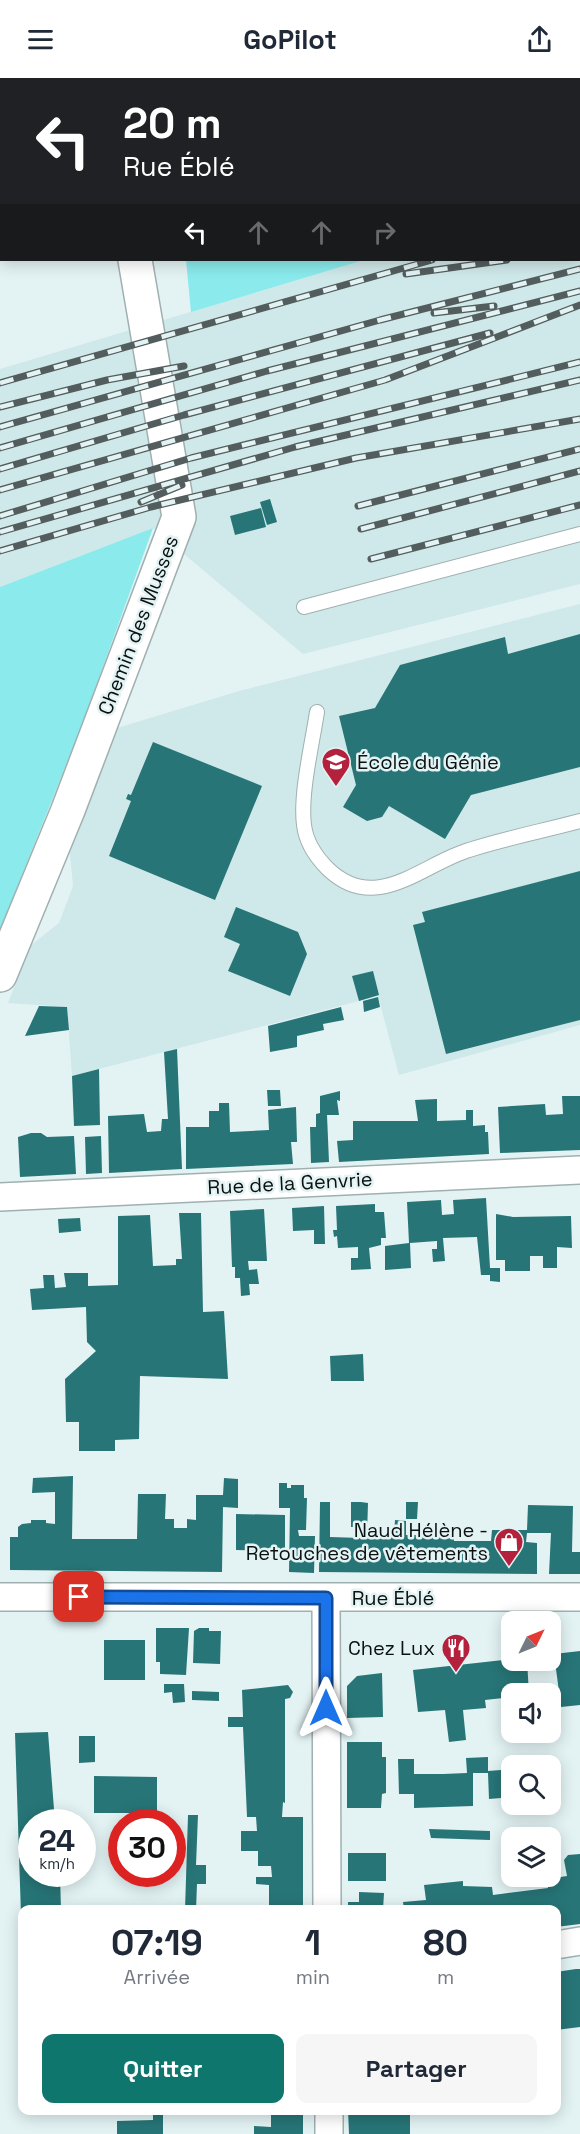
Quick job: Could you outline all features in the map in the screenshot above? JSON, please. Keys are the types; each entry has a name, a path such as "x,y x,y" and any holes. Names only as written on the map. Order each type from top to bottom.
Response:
{"street":[{"name":"Chemin des Musses","path":"0,975 68,810 178,517 135,261"},
{"name":"Rue de la Genvrie","path":"0,1197 580,1170"},
{"name":"Rue Éblé","path":"0,1584 13,1597 580,1598"},
{"path":"326,1598 327,1905"},
{"path":"561,1944 580,1941"},
{"path":"328,2115 329,2134"}],"lane":[{"path":"304,607 580,534"},
{"path":"316,712 303,810 304,828 309,844 318,858 344,880 360,886 394,886 468,850 580,821"}],"shaded area":[{"path":"186,261 361,261 191,312"},
{"path":"361,261 580,261 580,584 303,654 153,528 0,587 0,369"},
{"path":"153,528 82,725 0,930 0,587"},
{"name":"École du Génie","path":"580,604 580,1025 399,1075 378,996 72,1076 67,1007 8,1003 30,946 59,923 73,886 69,845 114,729 239,691"}],"building":[{"path":"270,499 277,522 267,525 260,502"},
{"path":"261,508 266,527 235,535 230,516"},
{"path":"580,634 580,767 471,795 445,839 389,806 382,817 367,821 343,807 356,785 339,716 375,708 400,665 505,637 508,654"},
{"path":"153,742 262,786 215,900 109,856 131,801 126,799 128,794 131,795"},
{"path":"580,871 580,1020 446,1054 413,925 425,922 422,912"},
{"path":"236,907 298,932 307,954 290,996 228,971 240,944 224,937"},
{"path":"373,971 379,995 359,1001 352,976"},
{"path":"378,997 380,1007 364,1012 363,1001"},
{"path":"39,1006 67,1007 69,1030 25,1036"},
{"path":"341,1007 344,1020 323,1024 324,1030 297,1036 297,1047 270,1052 268,1026"},
{"path":"177,1049 182,1169 109,1173 108,1116 144,1114 147,1132 161,1131 162,1119 168,1119 164,1052"},
{"path":"99,1069 100,1125 74,1126 72,1076"},
{"path":"267,1090 280,1090 281,1106 268,1106"},
{"path":"340,1091 340,1101 337,1100 339,1115 327,1115 329,1162 311,1163 310,1127 316,1127 316,1114 320,1113 320,1096"},
{"path":"562,1096 580,1096 580,1150 500,1153 498,1107 545,1104 546,1115 563,1114"},
{"path":"437,1099 437,1121 466,1120 466,1110 473,1110 473,1126 485,1125 485,1132 488,1132 489,1154 339,1162 337,1141 353,1140 353,1121 418,1121 415,1100"},
{"path":"219,1103 229,1103 230,1132 269,1130 268,1110 296,1107 297,1142 291,1142 293,1164 186,1169 186,1127 209,1127 209,1111 219,1111"},
{"path":"41,1133 47,1137 74,1136 76,1174 20,1177 18,1137"},
{"path":"101,1136 102,1173 86,1174 85,1137"},
{"path":"486,1198 490,1268 500,1268 500,1282 490,1281 490,1275 481,1275 477,1237 443,1238 445,1261 433,1262 432,1249 437,1249 437,1241 410,1243 411,1268 385,1270 385,1246 409,1243 407,1202 441,1200 442,1215 454,1214 453,1200"},
{"path":"375,1204 375,1212 384,1212 386,1238 381,1238 381,1245 369,1248 371,1269 351,1270 351,1258 358,1258 358,1247 338,1248 337,1236 334,1237 333,1230 337,1230 336,1206"},
{"path":"324,1206 325,1244 314,1244 314,1230 293,1231 292,1208"},
{"path":"264,1209 267,1261 248,1261 249,1270 257,1269 259,1284 249,1284 250,1295 241,1296 240,1278 235,1278 235,1267 232,1267 230,1211"},
{"path":"179,1213 201,1213 203,1312 224,1311 228,1379 140,1376 139,1439 115,1440 115,1451 79,1451 79,1422 66,1422 65,1379 96,1351 87,1342 86,1307 32,1310 30,1289 44,1288 43,1275 54,1275 55,1288 66,1287 64,1273 88,1273 88,1286 118,1285 118,1216 150,1215 153,1266 176,1265 176,1259 182,1259"},
{"path":"496,1214 513,1217 571,1216 572,1248 557,1247 557,1268 543,1268 543,1256 530,1256 530,1271 505,1271 505,1260 496,1260"},
{"path":"80,1218 81,1231 59,1233 58,1219"},
{"path":"363,1354 364,1381 331,1381 330,1356"},
{"path":"73,1476 72,1539 137,1539 138,1494 166,1494 165,1519 174,1519 174,1528 187,1528 187,1519 196,1520 196,1495 223,1495 224,1478 238,1479 238,1508 223,1507 222,1572 10,1570 10,1537 18,1537 18,1527 31,1523 31,1520 46,1520 46,1523 55,1524 55,1492 32,1493 33,1478"},
{"path":"279,1483 287,1483 287,1488 291,1488 291,1485 304,1485 304,1498 307,1498 306,1530 298,1530 299,1536 315,1536 314,1573 289,1572 290,1508 279,1508"},
{"path":"320,1502 330,1502 330,1537 361,1538 360,1527 351,1527 351,1502 361,1502 368,1503 367,1535 394,1536 395,1520 406,1521 406,1535 454,1535 454,1541 491,1541 492,1530 527,1530 528,1505 573,1506 572,1552 580,1552 580,1574 549,1574 551,1533 527,1533 526,1542 537,1543 537,1574 319,1572"},
{"path":"406,1502 418,1502 417,1519 406,1519"},
{"path":"236,1514 285,1515 285,1551 236,1550"},
{"path":"156,1628 189,1628 186,1675 160,1674 160,1662 156,1662"},
{"path":"199,1628 221,1631 220,1664 193,1663 194,1631"},
{"path":"104,1640 145,1640 145,1680 104,1680"},
{"path":"580,1651 580,1705 561,1707 561,1683 558,1683 556,1671 561,1671 561,1653"},
{"path":"501,1660 501,1671 528,1671 528,1683 501,1683 501,1698 485,1700 486,1708 463,1710 466,1740 449,1742 445,1710 418,1712 413,1670"},
{"path":"382,1673 383,1717 347,1718 347,1686 357,1676"},
{"path":"164,1684 184,1684 185,1702 173,1703 172,1692 164,1693"},
{"path":"288,1685 293,1692 290,1698 285,1699 285,1803 283,1802 282,1817 303,1817 303,1905 269,1905 269,1885 256,1884 256,1877 272,1877 271,1866 258,1866 258,1851 241,1851 241,1831 257,1831 256,1817 247,1817 243,1727 228,1727 228,1717 243,1717 242,1690"},
{"path":"192,1691 219,1692 219,1701 192,1700"},
{"path":"48,1732 54,1809 18,1809 18,1824 15,1733"},
{"path":"79,1736 95,1736 95,1762 79,1763"},
{"path":"347,1742 382,1742 382,1757 386,1757 386,1793 382,1794 381,1808 347,1808"},
{"path":"488,1757 488,1771 501,1770 501,1798 489,1799 488,1773 473,1773 473,1806 414,1808 414,1794 399,1794 398,1759 414,1759 414,1774 443,1774 467,1773 466,1758"},
{"path":"94,1776 157,1777 157,1809 108,1809 108,1813 96,1813"},
{"path":"188,1815 198,1815 196,1865 206,1865 206,1884 197,1884 196,1905 185,1905"},
{"path":"429,1829 490,1831 490,1840 431,1838"},
{"path":"348,1853 386,1853 386,1881 348,1881"},
{"path":"580,1854 580,1924 561,1926 561,1905 403,1905 403,1902 426,1900 424,1885 463,1881 463,1886 492,1887 493,1895 561,1887 561,1877 567,1876 564,1860 568,1855"},
{"path":"20,1887 60,1887 61,1905 21,1905"},
{"path":"359,1892 384,1893 383,1905 348,1905 348,1902 359,1902"},
{"path":"580,1969 580,2027 561,2029 561,1971"},
{"path":"153,2115 163,2115 163,2134 117,2134 117,2121 153,2120"},
{"path":"271,2115 303,2115 303,2134 254,2134 254,2126 271,2127"},
{"path":"348,2115 410,2115 410,2134 349,2134"}],"railway":[{"path":"0,383 428,261"},
{"path":"406,274 500,261"},
{"path":"0,427 380,320 580,269"},
{"path":"0,448 267,371 580,291"},
{"path":"0,490 385,380 580,305"},
{"path":"434,313 494,306"},
{"path":"0,469 184,415 490,333"},
{"path":"0,516 191,458 580,362"},
{"path":"0,407 107,380 184,366"},
{"path":"0,532 295,447 580,380"},
{"path":"0,551 151,507 356,458 580,419"},
{"path":"358,506 580,449"},
{"path":"361,529 580,471"},
{"path":"141,502 182,485"},
{"path":"371,559 580,505"}],"place":[{"name":"École du Génie","path":"336,788"},
{"name":"Naud Hélène - Retouches de vêtements","path":"509,1568"},
{"name":"Chez Lux","path":"456,1674"}],"route":[{"path":"79,1597 326,1598 326,1708"}]}
